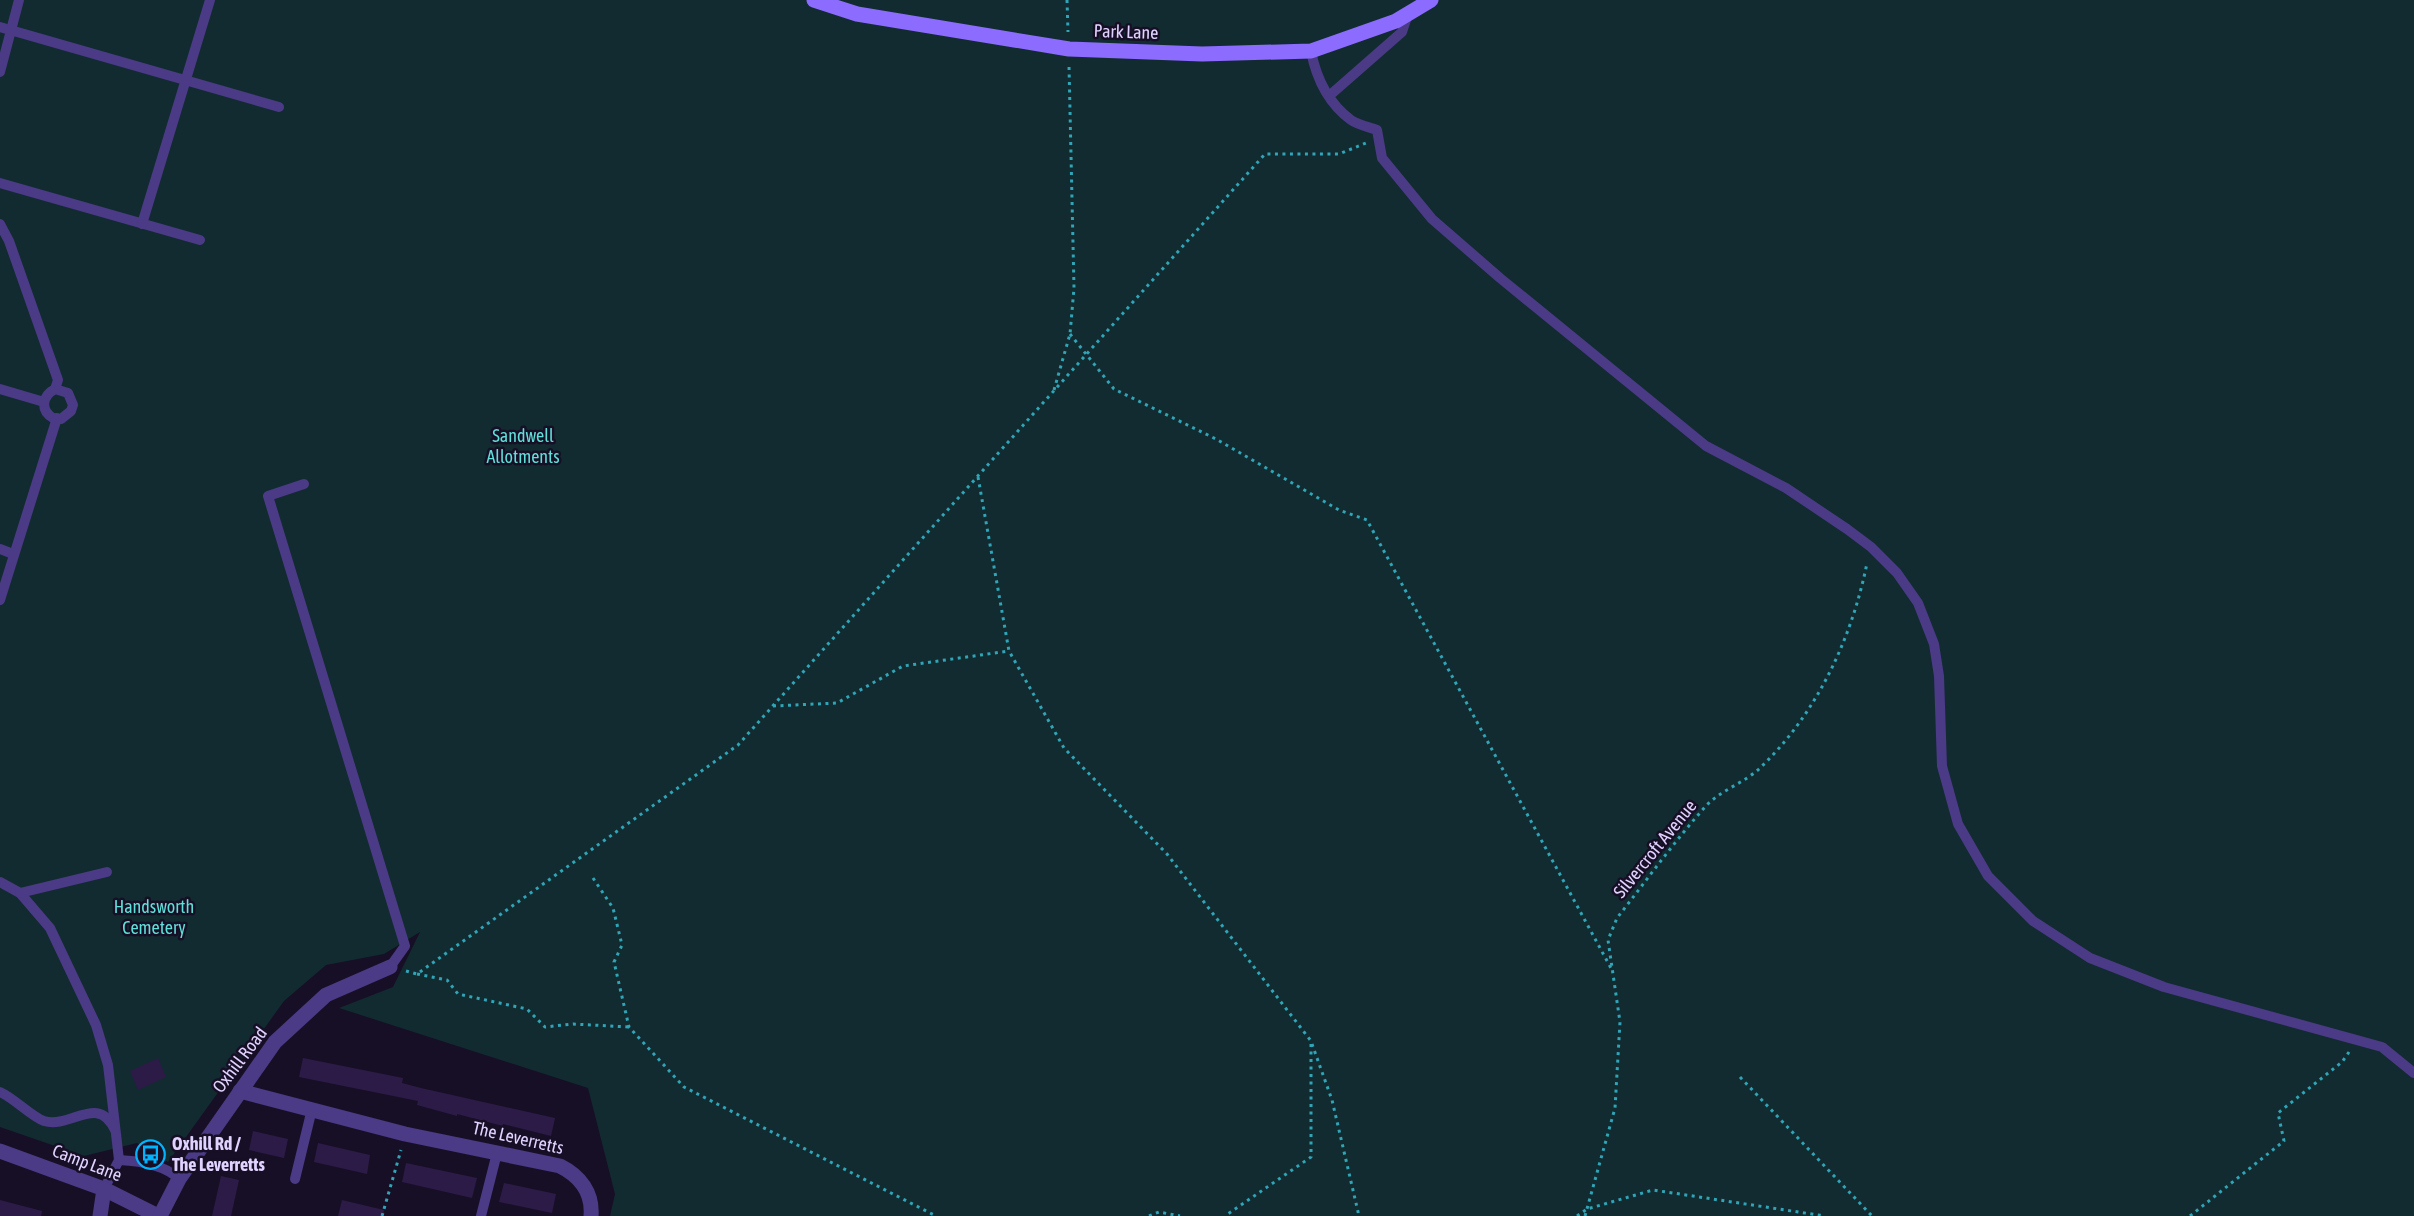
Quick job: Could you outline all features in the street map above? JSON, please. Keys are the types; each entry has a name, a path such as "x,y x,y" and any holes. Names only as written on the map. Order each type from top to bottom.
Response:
{"street":[{"name":"Park Lane","path":"814,0 857,14 1069,49 1202,54 1311,51 1396,21 1431,0"},
{"name":"Oxhill Road","path":"159,1216 179,1179 275,1042 326,995 390,967"},
{"name":"The Leverretts","path":"240,1091 405,1134 560,1166 571,1171 582,1182 592,1206 591,1216"},
{"name":"Camp Lane","path":"0,1151 104,1188 159,1216"},
{"path":"100,1216 104,1188"}],"lane":[{"path":"0,72 5,28 19,0"},
{"path":"142,224 210,0"},
{"path":"1329,96 1402,32 1408,14"},
{"path":"5,28 279,107"},
{"path":"1311,51 1319,81 1329,96 1351,120 1377,130 1382,158 1432,219 1706,446 1786,488 1870,546 1897,573 1918,603 1935,644 1940,676 1942,766 1958,824 1988,876 2033,921 2090,958 2164,987 2382,1047 2414,1073"},
{"path":"0,183 200,240"},
{"path":"0,224 9,241 58,380 55,389 47,394 44,409 49,415 57,418 67,416 73,405 68,393 55,389"},
{"path":"0,389 44,402"},
{"path":"0,600 57,418"},
{"path":"304,484 268,496 405,946 390,967"},
{"path":"0,549 13,554"},
{"path":"20,893 107,872"},
{"path":"0,882 20,893 50,928 96,1025 108,1065 119,1160 104,1188"},
{"path":"0,1092 42,1120 57,1123 86,1112 100,1114 111,1121 117,1134"},
{"path":"295,1179 312,1109"},
{"path":"482,1216 497,1153"},
{"path":"119,1160 139,1161 173,1173 179,1179"}],"path":[{"path":"1054,392 1070,334 1074,288 1067,0"},
{"path":"417,974 738,745 1265,154 1339,154 1364,145 1377,130"},
{"path":"1070,334 1114,389 1216,438 1339,510 1367,520 1612,970"},
{"path":"978,476 1008,651 1064,748 1167,854 1311,1041 1332,1100 1359,1216"},
{"name":"Silvercroft Avenue","path":"1585,1216 1615,1108 1620,1022 1608,940 1617,918 1707,804 1761,768 1809,711 1836,660 1861,591 1870,546"},
{"path":"773,706 837,703 903,666 1008,651"},
{"path":"593,878 613,908 622,945 614,962 629,1027 684,1088 936,1216"},
{"path":"390,967 447,980 458,994 527,1010 545,1027 573,1024 629,1027"},
{"path":"2190,1216 2284,1141 2278,1113 2342,1062 2358,1040"},
{"path":"1225,1216 1311,1157 1311,1041"},
{"path":"1740,1077 1872,1216"},
{"path":"382,1216 405,1134"},
{"path":"1577,1216 1587,1209 1653,1190 1825,1216"},
{"path":"1149,1216 1159,1212 1180,1216"}],"green space":[{"path":"0,0 2414,0 2414,1216 610,1216 615,1194 588,1088 339,1008 393,987 420,932 384,954 326,965 284,1001 168,1162 137,1143 84,1156 0,1127"}],"building":[{"path":"158,1058 166,1077 138,1090 130,1071"},
{"path":"303,1058 403,1078 402,1083 421,1088 555,1118 551,1136 457,1114 457,1116 417,1105 418,1101 299,1077"},
{"path":"253,1131 288,1139 284,1158 249,1150"},
{"path":"318,1143 370,1155 367,1174 314,1162"},
{"path":"406,1163 477,1178 472,1198 402,1182"},
{"path":"221,1176 239,1180 231,1216 212,1216"},
{"path":"504,1183 556,1194 552,1213 499,1202"},
{"path":"0,1200 42,1211 41,1216 0,1216"},
{"path":"342,1200 384,1210 383,1216 338,1216"}],"place":[{"name":"Oxhill Rd / The Leverretts","path":"151,1154"}],"park label":[{"name":"Sandwell Allotments","path":"523,446"},
{"name":"Handsworth Cemetery","path":"154,917"}]}
